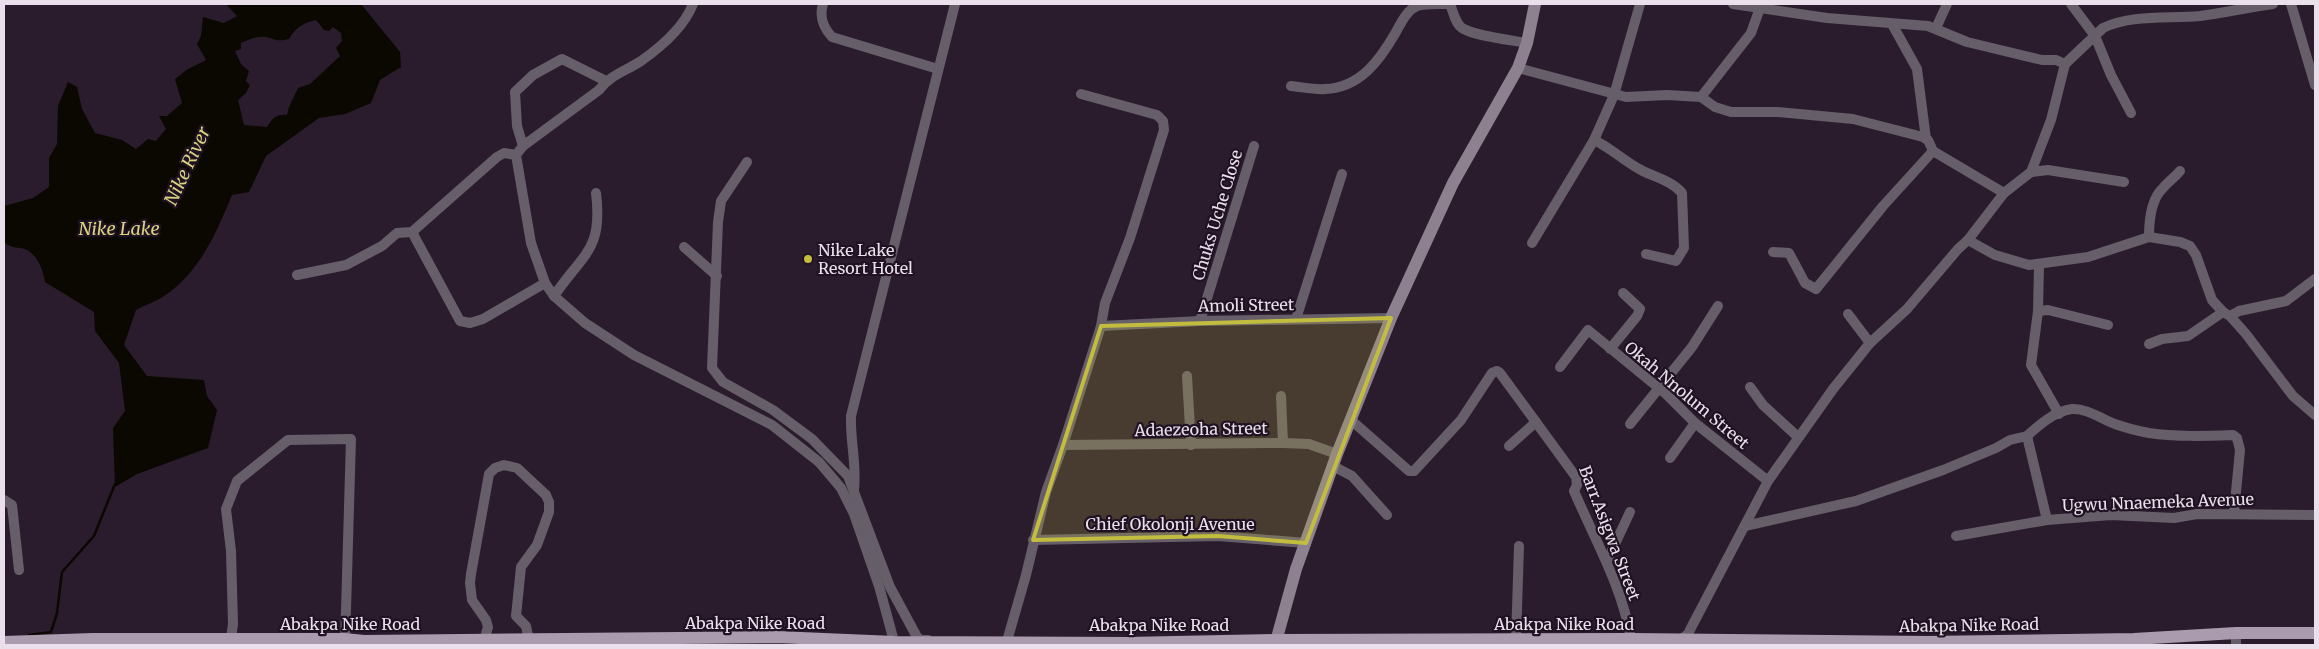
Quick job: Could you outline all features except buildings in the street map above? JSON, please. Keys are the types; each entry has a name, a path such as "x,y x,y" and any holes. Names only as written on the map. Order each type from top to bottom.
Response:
{"main road":[{"path":"1276,643 1296,569 1335,460 1391,318 1454,184 1518,68 1527,43 1535,4"},
{"name":"Abakpa Nike Road","path":"4,642 30,644 231,639 252,642 483,643 529,640 776,641 894,644 991,643 1007,641 1127,644 1495,643 1516,640 1631,639 1677,643 1928,644 2134,639 2236,639 2315,633"}],"street":[{"path":"693,4 681,26 641,60 606,80 599,90 523,146 516,155 531,243 545,283 554,296 585,323 634,355 772,425 818,462 841,488 854,514 879,586 894,644"},
{"path":"823,4 820,14 824,29 832,37 938,69"},
{"path":"854,496 856,469 850,432 851,416 955,4"},
{"path":"1291,86 1325,90 1343,86 1364,76 1386,49 1403,19 1417,7 1449,4 1462,28 1484,35 1527,43"},
{"path":"1532,243 1594,140 1614,95 1640,4"},
{"path":"1733,4 1827,18 1936,28 1967,42 2042,60 2056,60 2065,64"},
{"path":"1936,28 1947,4"},
{"path":"2071,4 2095,36 2111,75 2131,113"},
{"path":"1677,643 1688,634 1768,481 1798,437 1870,343 1907,309 1958,249 1968,240 2004,193 2031,172 2051,120 2065,64 2103,28 2119,22 2201,15 2273,4"},
{"path":"2291,4 2315,84"},
{"path":"1701,97 1751,33 1753,6"},
{"path":"1892,24 1916,69 1926,139 1933,151 2004,193"},
{"path":"523,146 517,126 515,92 533,75 562,59 606,80"},
{"path":"1518,68 1614,95 1626,97 1667,95 1701,97 1715,107 1731,112 1777,112 1853,119 1926,139"},
{"path":"747,162 720,201 712,364 714,373 722,382 772,410 812,439 829,454 848,476 854,496 890,586 921,640 1007,641 1026,575 1046,492 1101,326 1105,303 1130,238 1164,130 1163,121 1157,115 1081,94"},
{"path":"1594,140 1609,148 1625,161 1672,185 1682,193 1684,248 1681,256 1676,261 1671,261 1646,254"},
{"name":"Chuks Uche Close","path":"1200,321 1254,146"},
{"path":"1773,252 1789,253 1805,283 1816,289 1883,206 1933,151"},
{"path":"298,275 346,266 382,246 397,233 412,232 497,157 504,153 516,155"},
{"path":"2031,172 2048,170 2124,182"},
{"path":"2149,237 2148,221 2162,188 2180,171"},
{"path":"1296,319 1342,174"},
{"path":"554,296 582,261 595,239 598,226 596,193"},
{"path":"412,232 460,321 470,323 483,319 545,283"},
{"path":"1968,240 1995,255 2022,263 2039,265 2088,257 2149,237 2180,242 2190,246 2196,255 2212,300 2227,314 2293,396 2315,415"},
{"path":"684,247 717,276"},
{"path":"2039,265 2038,311 2031,365 2059,414"},
{"path":"2150,344 2162,339 2188,336 2227,314 2286,301 2315,279"},
{"path":"1610,349 1637,316 1640,309 1623,293"},
{"path":"1630,424 1692,347 1718,306"},
{"path":"2038,311 2048,310 2108,325"},
{"path":"1848,314 1870,343"},
{"name":"Amoli Street","path":"1101,326 1200,321 1391,318"},
{"name":"Okah Nnolum Street","path":"1560,368 1588,330 1658,387 1695,423 1768,481"},
{"name":"Barr.Asigwa Street","path":"1351,420 1409,471 1414,471 1461,420 1492,373 1497,371 1500,373 1576,477 1577,485 1574,491 1607,560 1628,621 1631,639"},
{"path":"1187,376 1191,445"},
{"path":"1750,386 1763,405 1798,437"},
{"path":"1281,396 1283,443"},
{"path":"1745,526 1856,500 1943,470 1996,448 2010,440 2027,436 2039,425 2072,409 2083,411 2117,425 2149,433 2190,436 2233,435 2238,438 2240,450 2234,513"},
{"path":"1509,446 1536,422"},
{"path":"1670,458 1695,423"},
{"name":"Ugwu Nnaemeka Avenue","path":"2027,436 2047,520 2111,515 2174,518 2197,514 2222,515 2234,513 2315,515"},
{"path":"231,639 233,624 231,551 226,509 237,481 288,440 351,439 344,642"},
{"name":"Adaezeoha Street","path":"1063,445 1309,444 1335,460 1387,515"},
{"path":"483,643 488,627 486,620 472,600 470,583 489,474 495,468 504,465 517,468 546,495 549,502 549,512 537,545 522,567 516,616 526,626 529,640"},
{"path":"4,500 12,506 19,570"},
{"path":"1607,560 1630,512"},
{"path":"1956,536 2047,520"},
{"name":"Chief Okolonji Avenue","path":"1033,540 1218,536 1306,543"},
{"path":"1516,640 1519,546"}],"highlighted area":[{"path":"1391,318 1306,543 1218,536 1033,540 1101,326"}],"water":[{"name":"Nike Lake","path":"226,4 361,4 400,52 401,67 380,80 371,103 345,114 319,118 266,156 249,192 232,195 207,248 191,271 166,295 136,310 124,345 147,376 204,380 207,396 217,410 208,448 137,474 115,487 113,428 125,411 119,363 95,331 94,312 45,282 39,264 31,253 4,242 4,206 33,198 49,187 49,158 57,144 58,106 68,82 77,87 82,109 95,133 122,140 136,149 148,139 156,141 166,129 159,116 167,116 182,103 175,79 188,69 206,60 197,44 201,36 203,17 224,23 237,16","holes":["316,20 324,30 329,31 333,27 341,33 342,41 336,48 340,56 310,84 298,88 287,115 275,117 267,127 244,125 238,100 246,93 250,85 246,81 249,71 241,64 235,51 241,49 241,43 259,37 278,40 289,39 300,26"]}],"waterway":[{"path":"29,635 51,632 57,613 62,572 94,536 115,484"}],"place":[{"name":"Nike Lake Resort Hotel","path":"808,259"}],"water label":[{"name":"Nike River","path":"187,166"}]}
